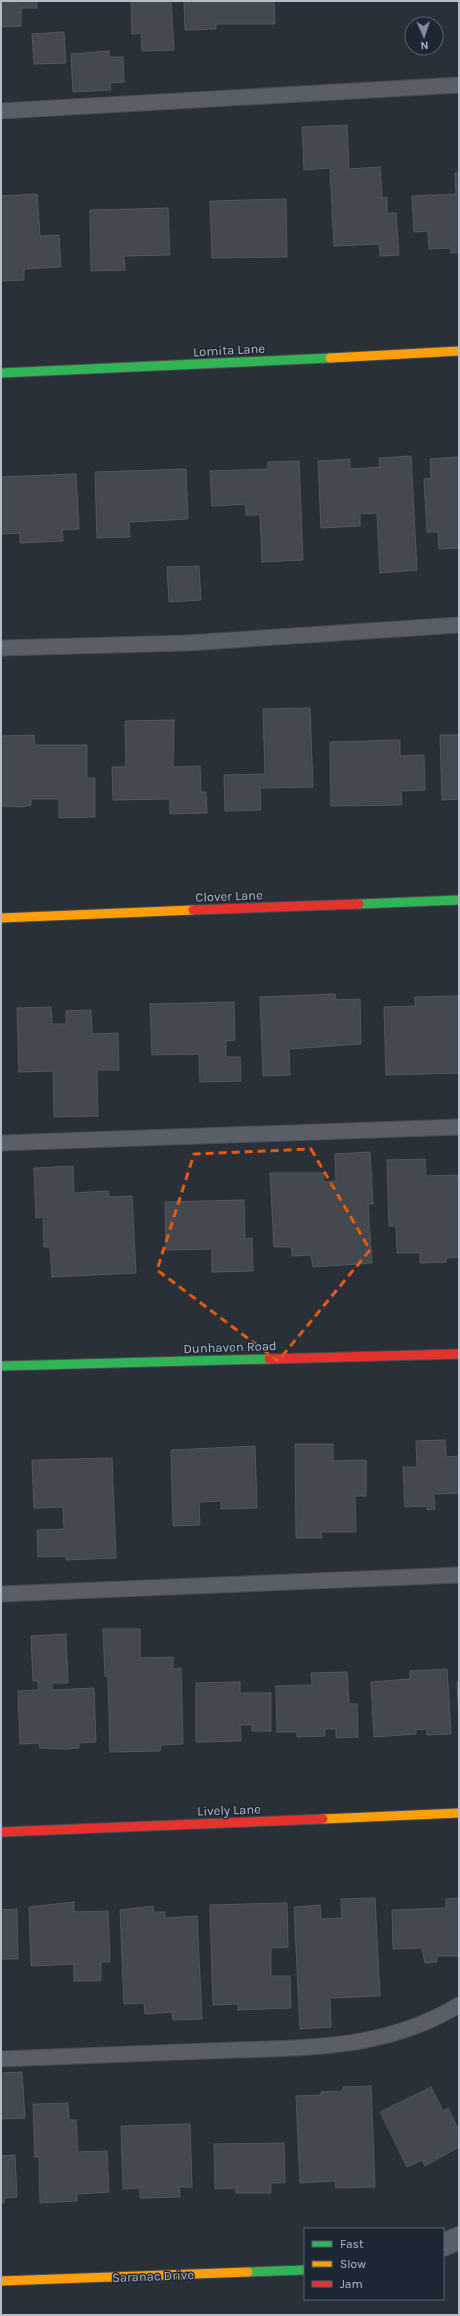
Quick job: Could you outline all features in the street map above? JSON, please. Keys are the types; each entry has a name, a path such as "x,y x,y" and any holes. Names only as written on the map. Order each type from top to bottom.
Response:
{"street":[{"name":"Lomita Lane","path":"1,372 237,363 459,351"},
{"name":"Clover Lane","path":"1,918 459,900"},
{"name":"Dunhaven Road","path":"1,1366 459,1354"},
{"name":"Lively Lane","path":"1,1832 459,1813"},
{"path":"444,2245 459,2238"},
{"name":"Saranac Drive","path":"1,2281 304,2270"}],"lane":[{"path":"1,111 459,85"},
{"path":"1,648 187,644 459,625"},
{"path":"1,1143 459,1126"},
{"path":"1,1594 459,1575"},
{"path":"1,2059 336,2046 392,2035 444,2014 459,2005"}],"highlighted area":[{"path":"311,1149 370,1250 278,1361 157,1270 194,1154"}],"building":[{"path":"1,1 37,1 37,8 21,8 21,26 1,27"},
{"path":"131,1 171,1 174,50 142,51 141,33 132,34"},
{"path":"184,1 274,1 275,24 216,24 216,29 185,30"},
{"path":"64,32 66,63 34,64 32,34"},
{"path":"109,51 109,57 123,57 124,82 110,83 111,90 73,92 71,54"},
{"path":"347,125 349,169 380,167 382,198 387,197 387,213 396,213 399,255 380,256 379,244 334,246 330,168 304,170 302,127"},
{"path":"455,173 459,173 459,252 451,253 451,248 429,249 428,231 414,232 412,196 456,194"},
{"path":"37,194 40,236 59,235 61,267 24,269 24,280 1,281 1,196"},
{"path":"286,199 287,257 212,258 210,201"},
{"path":"168,208 170,255 124,256 125,270 91,271 90,210"},
{"path":"411,456 417,570 380,573 377,513 360,514 360,526 321,528 318,461 350,459 350,469 380,467 379,458"},
{"path":"459,457 459,548 439,549 438,532 427,532 424,479 431,478 430,459"},
{"path":"299,461 303,560 262,562 260,515 246,515 246,504 212,506 210,471 268,469 268,462"},
{"path":"186,469 188,519 129,522 130,537 97,538 95,472"},
{"path":"76,474 79,529 62,530 63,541 20,543 20,533 1,534 1,477"},
{"path":"199,566 201,600 169,602 167,567"},
{"path":"310,708 313,787 260,788 261,810 225,811 224,775 265,774 263,709"},
{"path":"174,720 173,767 200,766 201,792 206,792 207,813 170,814 170,799 113,800 112,767 126,767 125,721"},
{"path":"34,735 35,745 87,745 87,778 95,778 95,817 59,818 59,799 31,799 31,805 22,807 1,806 1,736"},
{"path":"440,735 459,735 459,799 442,800"},
{"path":"400,740 400,756 424,755 425,790 401,791 402,805 331,806 330,742"},
{"path":"335,994 336,1000 360,999 361,1044 289,1049 290,1075 263,1076 260,997"},
{"path":"459,996 459,1073 386,1075 384,1007 415,1006 415,997"},
{"path":"234,1002 235,1040 226,1041 226,1057 240,1057 241,1081 200,1082 199,1054 152,1055 150,1004"},
{"path":"51,1007 52,1024 66,1024 66,1011 91,1010 92,1034 118,1033 119,1070 97,1070 98,1116 54,1117 53,1071 19,1072 17,1008"},
{"path":"370,1152 373,1204 368,1204 372,1263 313,1267 311,1255 292,1256 291,1247 274,1247 270,1173 323,1173 324,1182 336,1181 335,1154"},
{"path":"425,1159 426,1176 457,1175 459,1184 459,1257 446,1258 446,1262 420,1263 420,1253 397,1253 396,1226 389,1226 387,1160"},
{"path":"73,1166 74,1193 108,1191 109,1197 132,1196 136,1273 52,1277 50,1247 44,1247 43,1217 36,1218 34,1168"},
{"path":"244,1200 245,1239 252,1238 253,1271 212,1272 212,1249 166,1250 165,1202"},
{"path":"445,1440 446,1457 459,1456 459,1493 434,1494 435,1509 427,1510 427,1506 405,1507 403,1467 417,1467 416,1441"},
{"path":"295,1444 333,1444 333,1461 366,1460 366,1496 355,1496 356,1532 321,1532 322,1538 296,1538"},
{"path":"255,1446 257,1508 221,1509 221,1501 199,1502 200,1525 173,1526 171,1450"},
{"path":"112,1458 116,1558 66,1560 66,1556 38,1557 37,1530 64,1529 63,1507 34,1508 32,1460"},
{"path":"103,1629 140,1629 140,1658 173,1657 173,1669 181,1668 183,1744 161,1745 160,1751 110,1752 108,1676 105,1676"},
{"path":"66,1634 68,1683 52,1683 52,1690 94,1688 96,1742 79,1743 79,1748 62,1749 40,1748 39,1743 20,1744 18,1691 38,1690 38,1681 33,1681 31,1636"},
{"path":"447,1669 451,1734 427,1735 427,1729 416,1730 416,1734 374,1737 371,1682 410,1679 410,1671"},
{"path":"347,1672 349,1704 357,1704 358,1737 336,1738 336,1729 325,1729 325,1736 297,1737 297,1732 277,1732 276,1686 312,1685 311,1673"},
{"path":"240,1682 240,1693 271,1693 271,1731 252,1731 252,1725 240,1725 241,1741 196,1742 196,1683"},
{"path":"457,1682 459,1682 459,1724"},
{"path":"375,1898 380,1996 330,1998 331,2027 300,2029 294,1907 320,1905 321,1919 342,1918 341,1899"},
{"path":"459,1898 459,1956 437,1956 437,1962 425,1963 422,1948 393,1949 392,1910 446,1908 446,1899"},
{"path":"74,1902 74,1912 108,1911 110,1962 101,1962 101,1981 74,1981 74,1964 31,1966 29,1907"},
{"path":"287,1903 288,1947 271,1948 271,1976 290,1976 291,2008 238,2010 238,2004 213,2005 210,1905"},
{"path":"153,1906 153,1912 165,1912 165,1918 197,1916 202,2019 173,2020 172,2012 145,2014 144,2003 124,2004 120,1910"},
{"path":"17,1909 18,1959 1,1959 1,1910"},
{"path":"22,2072 25,2118 1,2119 1,2073"},
{"path":"371,2086 375,2187 336,2188 335,2181 300,2183 296,2096 321,2095 321,2092 343,2091 343,2087"},
{"path":"431,2087 443,2111 448,2108 459,2131 459,2147 425,2166 422,2160 407,2167 380,2112"},
{"path":"68,2103 69,2120 76,2120 78,2152 107,2151 109,2192 77,2194 77,2201 40,2203 39,2157 35,2157 33,2104"},
{"path":"190,2124 192,2187 179,2187 180,2197 140,2198 140,2188 123,2189 121,2126"},
{"path":"284,2143 285,2183 271,2183 271,2193 236,2193 236,2188 215,2189 214,2144"},
{"path":"15,2155 17,2197 4,2198 4,2203 1,2203 1,2156"}],"traffic: fast":[{"path":"1,373 330,358"},
{"path":"359,904 459,900"},
{"path":"1,1366 269,1359"},
{"path":"248,2272 304,2270"}],"traffic: slow":[{"path":"330,358 459,351"},
{"path":"1,918 193,910"},
{"path":"323,1819 459,1813"},
{"path":"1,2281 248,2272"}],"traffic: jam":[{"path":"193,910 359,904"},
{"path":"269,1359 459,1354"},
{"path":"1,1832 323,1819"}]}
